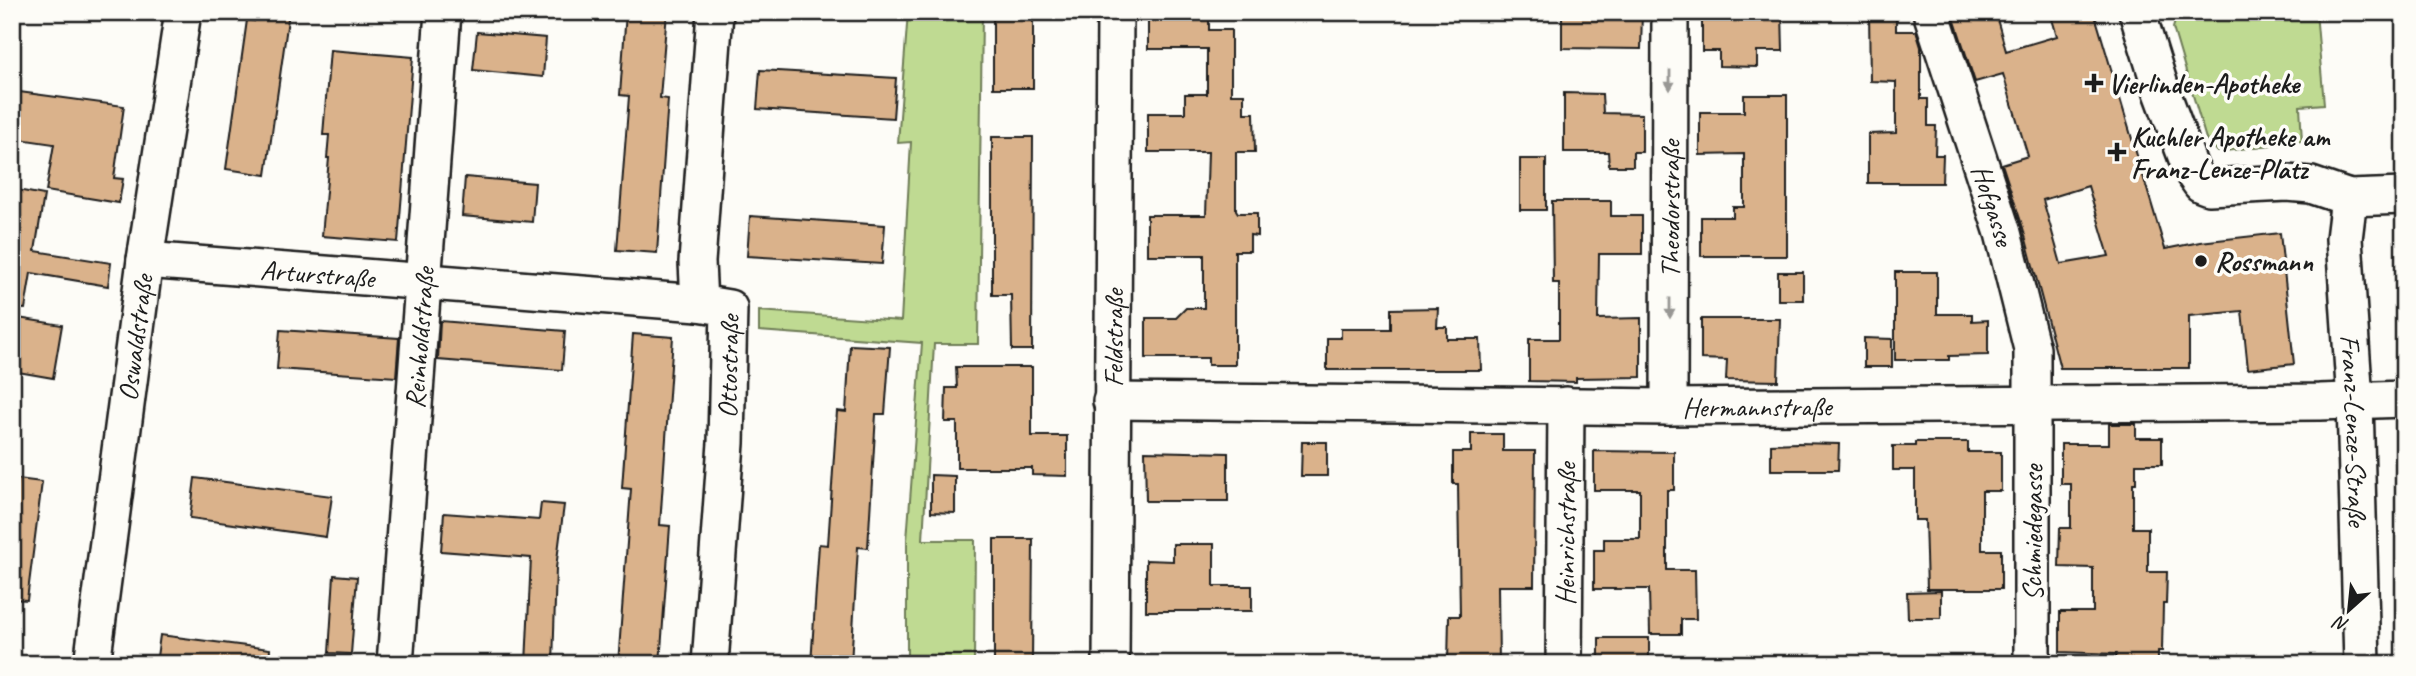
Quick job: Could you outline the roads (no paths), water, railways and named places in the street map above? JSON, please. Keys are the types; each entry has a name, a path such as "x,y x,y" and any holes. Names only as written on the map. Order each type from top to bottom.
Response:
{"street":[{"name":"Oswaldstraße","path":"92,664 145,260 183,12"},
{"name":"Reinholdstraße","path":"395,664 443,12"},
{"name":"Ottostraße","path":"710,664 726,443 729,308 699,303 697,262 715,12"},
{"name":"Feldstraße","path":"1111,664 1115,12"},
{"name":"Theodorstraße","path":"1669,407 1670,12"},
{"name":"Hofgasse","path":"1931,12 2003,233 2032,349 2032,403"},
{"path":"2137,12 2162,92 2191,170 2201,184 2208,187 2287,183 2311,185 2349,198 2404,196"},
{"name":"Franz-Lenze-Straße","path":"2349,198 2344,239 2355,401 2362,664"},
{"name":"Arturstraße","path":"145,260 699,303"},
{"name":"Hermannstraße","path":"1111,401 1669,407 2404,399"},
{"name":"Schmiedegasse","path":"2032,403 2032,664"},
{"name":"Heinrichstraße","path":"1564,664 1566,405"}],"place":[{"name":"Vierlinden-Apotheke","path":"2094,83"},
{"name":"Kuchler Apotheke am Franz-Lenze-Platz","path":"2117,152"},
{"name":"Rossmann","path":"2201,261"}]}
